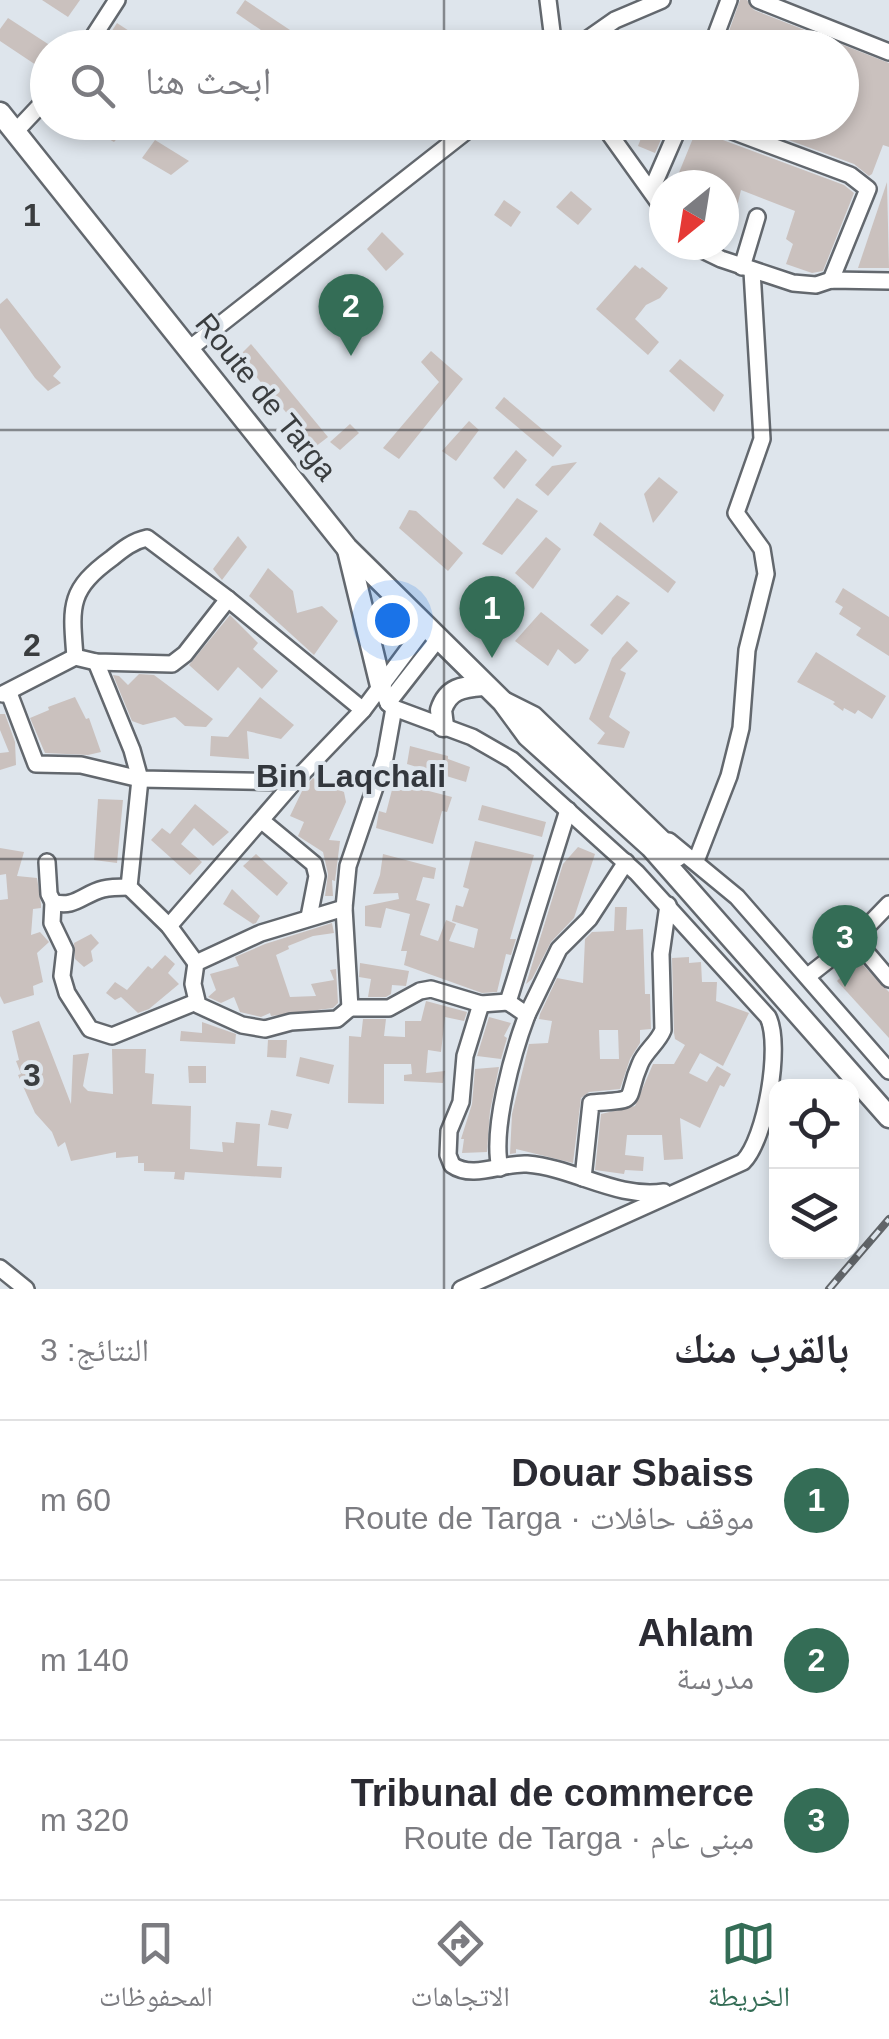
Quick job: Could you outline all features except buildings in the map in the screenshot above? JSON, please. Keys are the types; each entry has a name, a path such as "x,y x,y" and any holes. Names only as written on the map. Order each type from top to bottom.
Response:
{"main road":[{"name":"Route de Targa","path":"0,113 347,548 503,702 528,736 651,847 889,1117"},
{"path":"347,548 387,699"},
{"path":"443,726 441,710 451,692 463,686 484,685"},
{"name":"Route de Targa","path":"503,702 533,717 656,833 889,1096"}],"street":[{"path":"98,30 117,0"},
{"path":"548,0 552,30"},
{"path":"601,30 662,0"},
{"path":"718,30 729,0"},
{"path":"758,0 834,30"},
{"path":"859,40 889,52"},
{"path":"16,131 30,116"},
{"path":"189,349 455,140"},
{"path":"614,140 649,190"},
{"path":"659,170 672,140"},
{"path":"756,140 850,175 868,189 831,280"},
{"path":"696,860 729,776 737,744 747,650 766,574 762,549 736,513 762,440 747,269 757,217"},
{"path":"726,260 793,282 816,285 831,280 889,281"},
{"path":"75,657 72,615 80,584 140,539 155,541 363,710"},
{"path":"228,599 172,664 96,662 75,657 4,694 36,764 81,765 140,779 294,782"},
{"path":"169,926 294,782 363,710 387,699 432,633"},
{"path":"96,662 140,779 129,886"},
{"path":"387,699 500,752 568,810 668,905 768,1016 774,1036 756,1146 743,1162 461,1289"},
{"path":"350,1008 344,908 351,852 385,758 387,699"},
{"path":"508,1002 568,810"},
{"path":"262,821 314,864 316,884 309,916"},
{"path":"656,833 696,860 737,897 889,1071"},
{"path":"47,862 52,923 66,950 62,976 67,993 90,1029 112,1036 196,1002 242,1025 265,1030 291,1022 337,1019 350,1008 389,1008 431,988 481,1004 508,1002 527,1016"},
{"path":"500,1168 504,1101 517,1041 527,1016 559,949 588,918 626,862"},
{"path":"53,902 76,903 98,891 129,886"},
{"path":"129,886 169,926 196,963 196,1002"},
{"path":"808,976 855,939 889,904"},
{"path":"583,1178 592,1103 626,1100 631,1095 640,1064 663,1030 660,954 668,905"},
{"path":"196,963 261,933 344,908"},
{"path":"855,939 889,979"},
{"path":"481,1004 465,1056 461,1102 449,1131 448,1155 452,1165 463,1171 521,1164 538,1166 636,1193 684,1189"},
{"path":"0,1268 26,1289"}],"railway":[{"path":"829,1289 889,1219"}],"place":[{"name":"Ahlam","path":"351,356"},
{"name":"Douar Sbaiss","path":"492,658"},
{"name":"Tribunal de commerce","path":"845,987"}],"district":[{"name":"Bin Laqchali","path":"351,776"}]}
